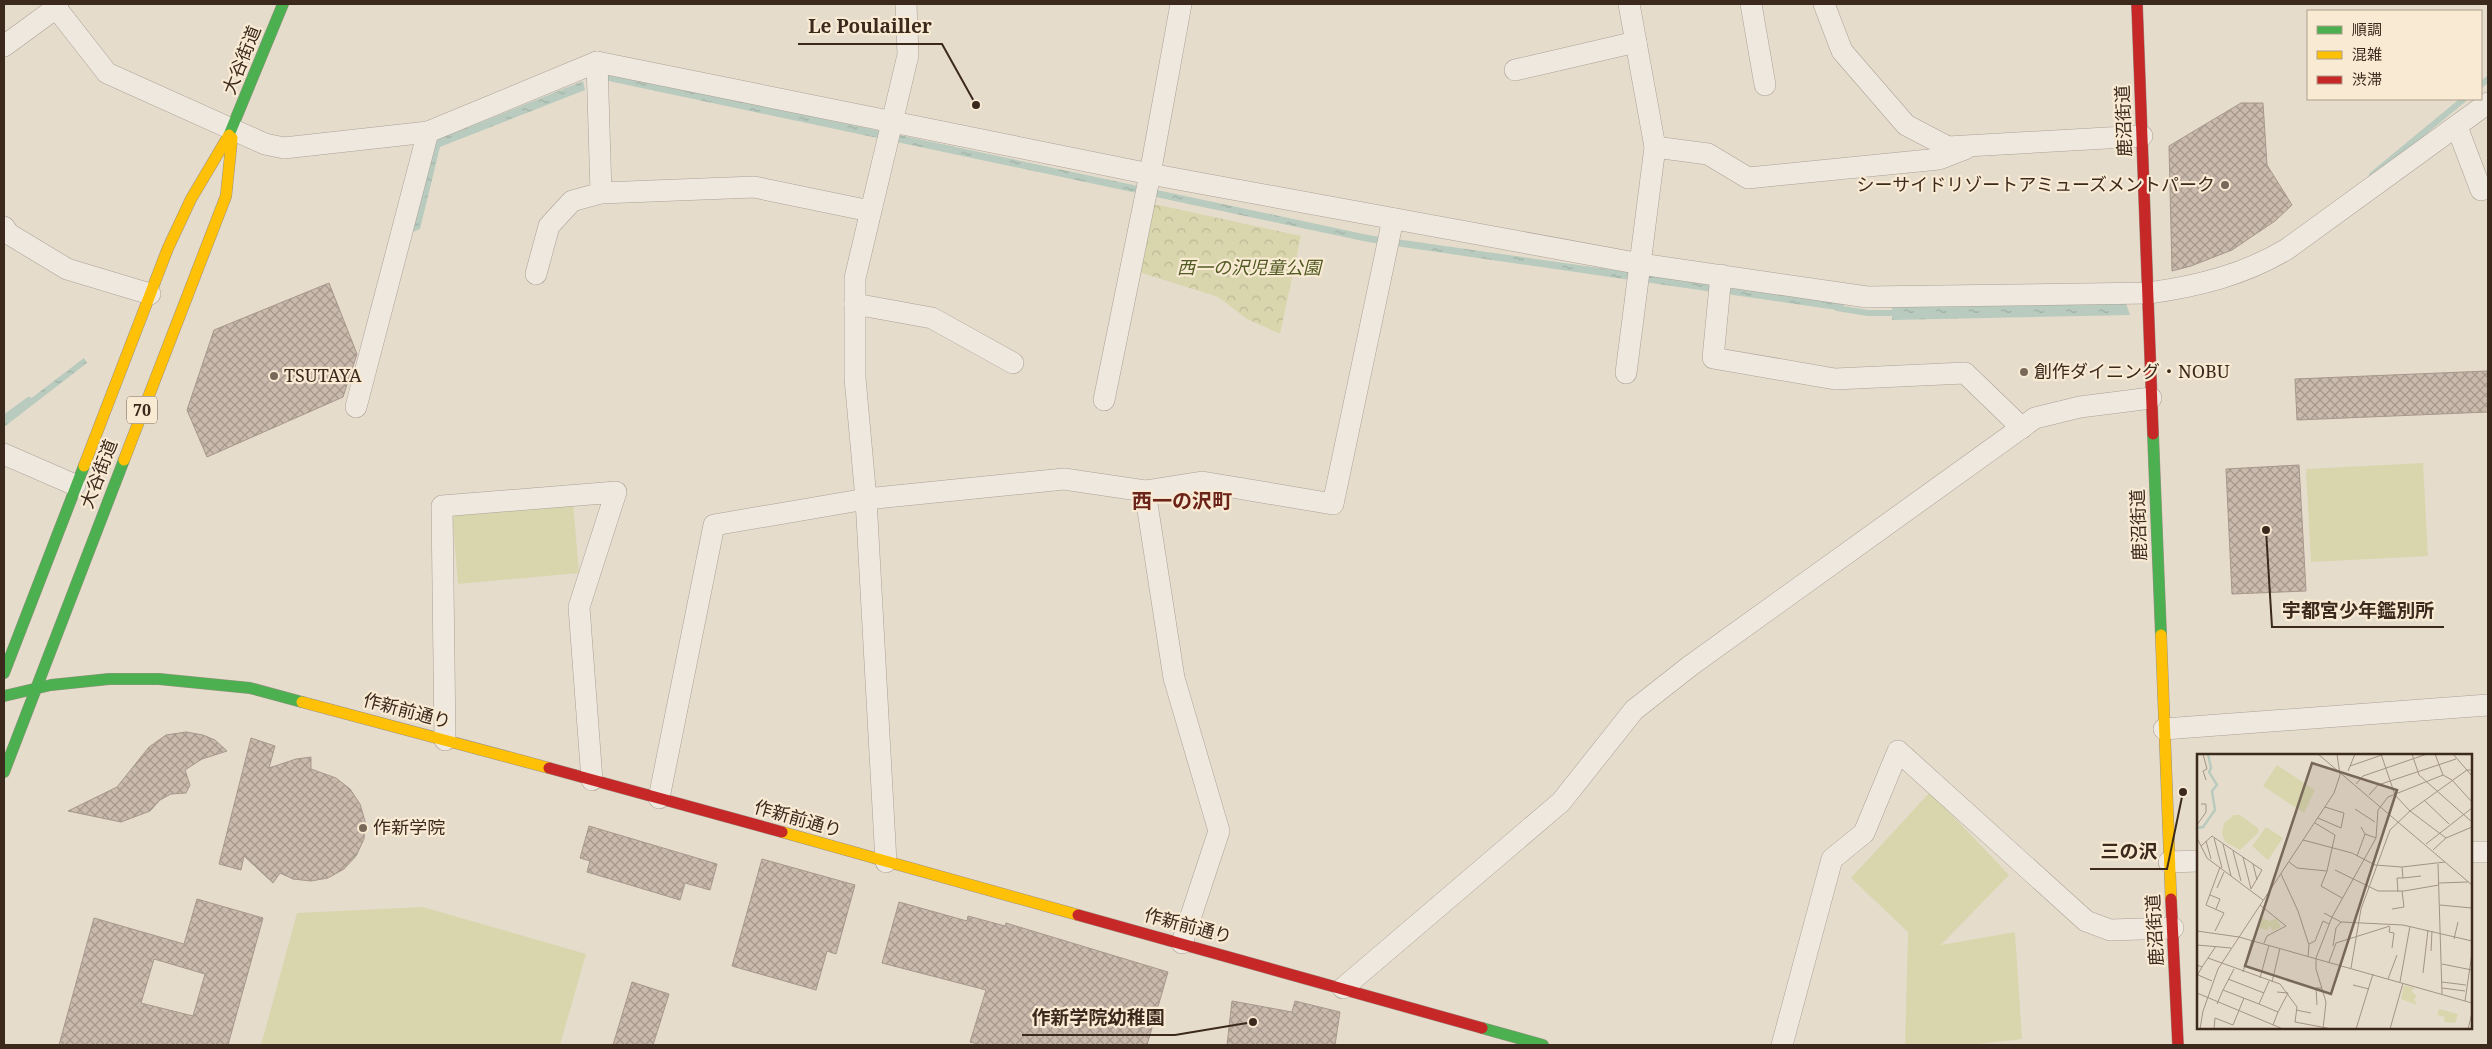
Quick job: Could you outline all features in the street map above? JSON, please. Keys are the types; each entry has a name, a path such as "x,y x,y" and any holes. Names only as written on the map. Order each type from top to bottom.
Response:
{"street":[{"name":"大谷街道","path":"4,673 150,294 191,199 233,129 283,4"},
{"path":"886,862 866,499 855,378 855,278 908,54 906,4"},
{"path":"1104,400 1150,174 1181,4"},
{"path":"1626,373 1655,147 1629,4"},
{"path":"1751,4 1765,85"},
{"path":"1824,4 1842,51 1906,125 1948,147 2142,136"},
{"name":"鹿沼街道","path":"2137,4 2169,862 2178,1045"},
{"path":"4,46 55,5 107,73 265,144 284,148 428,132 598,62 1150,174 1641,264 1867,297 2149,293 2192,286 2219,279 2270,259 2488,103"},
{"path":"1514,70 1636,42"},
{"path":"598,62 601,193"},
{"path":"2457,127 2481,190 2488,187"},
{"name":"大谷街道","path":"4,772 226,196 233,129"},
{"path":"356,407 428,132"},
{"path":"1655,147 1708,154 1748,178 1939,160 1972,146"},
{"path":"536,274 549,226 572,201 601,193 754,187 870,211"},
{"path":"659,798 714,525 866,499 1064,479 1146,491 1202,482 1333,504 1393,219"},
{"path":"4,227 9,234 67,269 150,294"},
{"path":"1720,276 1714,358 1835,379 1965,374 2022,428"},
{"path":"855,304 932,318 1013,363"},
{"path":"1343,988 1561,802 1634,710 1690,666 2035,418 2080,407 2151,398"},
{"path":"4,454 75,485"},
{"path":"1146,491 1174,678 1219,831 1182,943"},
{"path":"445,740 442,506 616,492 579,607 592,780"},
{"name":"作新前通り","path":"4,696 36,687 83,680 143,679 250,688 659,798 1543,1045"},
{"path":"2164,729 2488,705"},
{"path":"1782,1045 1832,859 1864,833 1898,751 2086,922 2110,930 2173,928"},
{"path":"2472,852 2488,852"},
{"path":"2169,862 2197,861"}],"green space":[{"name":"西一の沢児童公園","path":"1154,204 1301,236 1280,334 1247,319 1218,297 1139,272"},
{"path":"2423,463 2428,556 2311,562 2306,469"},
{"path":"573,502 579,573 458,584 452,512"},
{"path":"1930,792 2009,875 1941,945 2015,932 2022,1039 1970,1045 1905,1045 1908,932 1851,878"},
{"path":"423,907 586,954 560,1045 261,1045 297,913"}],"water":[{"path":"604,72 1368,235 1844,303 1844,311 1368,242 604,80"},
{"path":"583,81 585,90 440,147 420,229 408,234 434,141"},
{"path":"2126,303 2130,315 1892,320 1892,306"},
{"path":"84,358 87,363 4,427 4,419"}],"building":[{"name":"シーサイドリゾートアミューズメントパーク","path":"2241,103 2263,103 2267,165 2292,205 2275,221 2232,250 2191,266 2172,271 2169,146"},
{"name":"TSUTAYA","path":"329,283 357,354 343,397 207,457 187,410 214,330"},
{"path":"2488,371 2488,412 2297,420 2295,379"},
{"path":"2299,465 2306,591 2232,594 2226,469"},
{"path":"186,732 203,735 215,740 227,751 202,759 185,770 190,785 186,793 171,794 160,800 150,811 121,822 68,811 117,787 149,747 166,735"},
{"path":"251,738 275,746 269,768 296,759 311,757 311,769 336,778 350,789 360,804 365,821 364,839 356,856 344,869 328,878 311,881 293,879 280,873 273,883 244,856 241,870 219,864"},
{"path":"589,826 717,864 710,890 685,883 680,900 587,872 590,861 580,858"},
{"path":"762,859 855,885 836,954 827,951 816,990 732,966"},
{"path":"197,899 263,918 228,1045 59,1045 94,918 184,944","holes":["154,959 205,974 193,1016 141,1003"]},
{"path":"899,902 967,921 968,916 1005,926 1006,923 1168,972 1147,1045 982,1045 970,1042 986,990 882,963"},
{"path":"632,982 669,994 653,1045 613,1045"},
{"path":"1232,1001 1292,1012 1295,1001 1340,1012 1335,1045 1227,1045"}],"waterway":[{"path":"2482,84 2488,79"},
{"path":"2372,175 2463,100"},
{"path":"1837,308 1868,313 1899,313"},
{"path":"4,418 29,400"}],"traffic: fast":[{"path":"229,135 283,4"},
{"path":"2153,434 2161,635"},
{"path":"4,772 124,460"},
{"path":"4,673 84,466"},
{"path":"4,696 51,685 109,679 159,679 250,688 302,702"},
{"path":"1482,1028 1543,1045"}],"traffic: slow":[{"path":"84,466 168,248 191,199 229,135"},
{"path":"124,460 226,196 232,138"},
{"path":"2161,635 2171,899"},
{"path":"302,702 549,768"},
{"path":"782,832 1078,915"}],"traffic: jam":[{"path":"2137,4 2153,434"},
{"path":"549,768 782,832"},
{"path":"2171,899 2178,1045"},
{"path":"1078,915 1482,1028"}],"place":[{"name":"Le Poulailler","path":"976,105"},
{"name":"シーサイドリゾートアミューズメントパーク","path":"2225,185"},
{"name":"創作ダイニング・NOBU","path":"2024,372"},
{"name":"TSUTAYA","path":"274,376"},
{"name":"宇都宮少年鑑別所","path":"2266,530"},
{"name":"三の沢","path":"2183,792"},
{"name":"作新学院","path":"363,828"},
{"name":"作新学院幼稚園","path":"1253,1022"}],"district":[{"name":"西一の沢町","path":"1182,501"}]}
